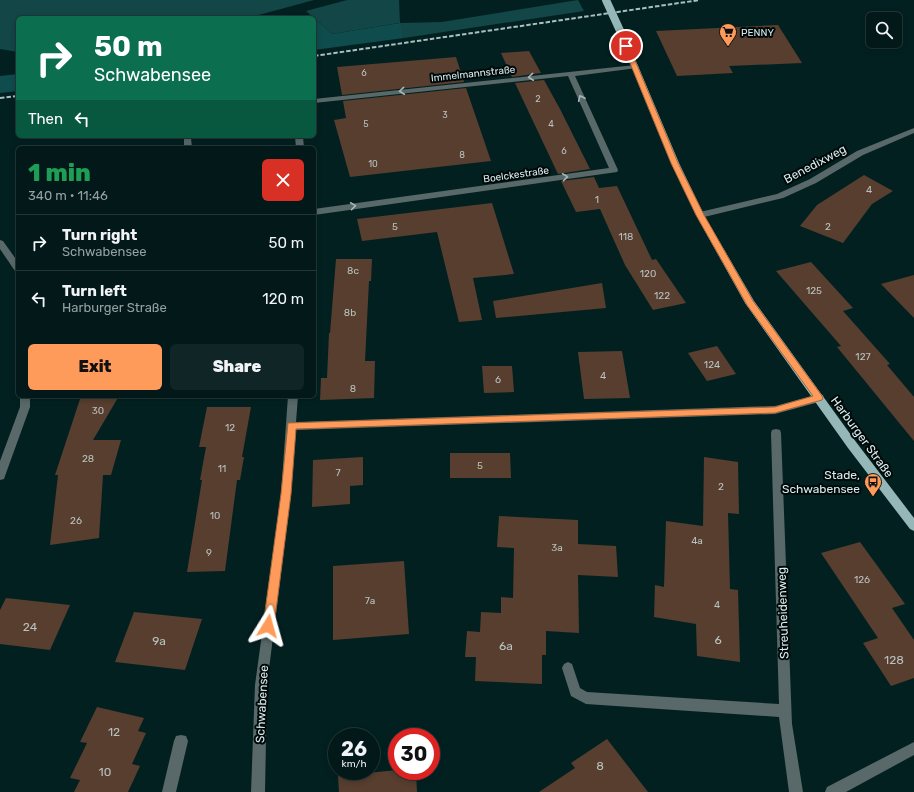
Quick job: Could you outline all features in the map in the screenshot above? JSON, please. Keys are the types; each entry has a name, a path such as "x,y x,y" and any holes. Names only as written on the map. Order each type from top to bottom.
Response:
{"main road":[{"name":"Harburger Straße","path":"606,0 675,163 700,215 750,303 914,526"}],"street":[{"name":"Immelmannstraße","path":"316,101 635,67"},
{"name":"Boelckestraße","path":"316,212 614,170 570,73"},
{"name":"Benedixweg","path":"700,215 780,196 813,182 860,153 914,130"},
{"path":"0,243 16,266"},
{"path":"0,476 25,407 25,398"},
{"name":"Schwabensee","path":"258,792 261,685 286,494 293,398"},
{"path":"291,426 775,410 819,398"},
{"name":"Streuheidenweg","path":"776,433 786,724 796,792"},
{"path":"568,668 575,692 586,698 786,711"},
{"path":"169,792 181,741"},
{"path":"832,792 914,748"}],"shaded area":[{"path":"0,0 314,0 255,16 16,16 16,52 0,49"},
{"path":"347,0 399,0 400,23 442,22 578,0 584,11 404,38 399,23 332,34 316,20 316,16 312,16 306,11"},
{"path":"316,20 332,34 400,23 404,38 316,50"},
{"path":"16,74 16,91 0,93 0,76"}],"building":[{"name":"PENNY","path":"778,25 802,63 729,66 733,73 677,76 656,31"},
{"path":"529,51 541,73 512,77 501,53"},
{"path":"456,57 464,82 342,95 337,67"},
{"path":"544,80 590,169 558,174 515,83"},
{"path":"466,88 491,161 350,177 334,120 346,118 343,101"},
{"path":"864,175 893,191 872,204 843,243 800,226 817,205"},
{"path":"594,177 599,188 617,186 652,260 656,259 686,303 653,310 625,265 600,209 576,212 561,181"},
{"path":"492,203 514,274 473,278 482,320 459,322 437,232 362,241 357,219"},
{"path":"336,259 372,259 371,281 369,281 365,361 375,361 374,398 320,400 321,378 327,378 329,333"},
{"path":"811,262 853,308 843,311 890,364 887,365 914,397 914,441 837,347 841,346 776,271"},
{"path":"914,275 914,318 881,284"},
{"path":"602,283 606,308 496,318 493,301"},
{"path":"717,346 736,374 707,381 688,353"},
{"path":"622,351 630,398 584,399 578,352"},
{"path":"482,366 512,366 514,392 484,393"},
{"path":"80,398 118,398 93,440 121,440 111,475 103,475 99,538 50,545 58,475 55,475"},
{"path":"207,407 251,407 242,457 244,457 240,480 237,480 225,571 187,572 206,447 199,447"},
{"path":"450,453 510,453 511,478 450,478"},
{"path":"363,457 363,485 350,486 350,504 312,507 313,460"},
{"path":"704,457 738,462 739,514 728,513 730,589 738,590 740,662 697,656 696,624 654,617 655,585 664,587 666,521 703,526"},
{"path":"499,516 578,520 578,544 616,546 618,577 578,575 579,633 546,631 546,655 542,655 542,684 475,681 476,657 465,657 467,631 480,632 481,612 501,613 501,597 513,598 514,548 497,547"},
{"path":"860,542 905,604 892,608 914,640 914,678 891,686 863,643 878,638 821,553"},
{"path":"404,561 409,634 333,640 333,566"},
{"path":"6,598 70,605 50,650 0,644 0,610"},
{"path":"134,612 202,619 185,670 115,662"},
{"path":"97,707 144,718 138,731 146,733 132,764 140,766 128,792 74,792 80,780 70,778 87,743 80,742"},
{"path":"607,739 648,792 539,792 575,768 571,763"},
{"path":"388,771 388,780 416,780 417,792 339,792 338,780 380,780 380,772"}],"railway":[{"path":"316,56 700,0"},
{"path":"0,98 16,96"}],"place":[{"name":"PENNY","path":"728,47"},
{"name":"Stade, Schwabensee","path":"873,497"}],"route":[{"path":"268,626 286,494 291,426 775,410 819,398 750,303 700,215 675,163 626,46"}]}
